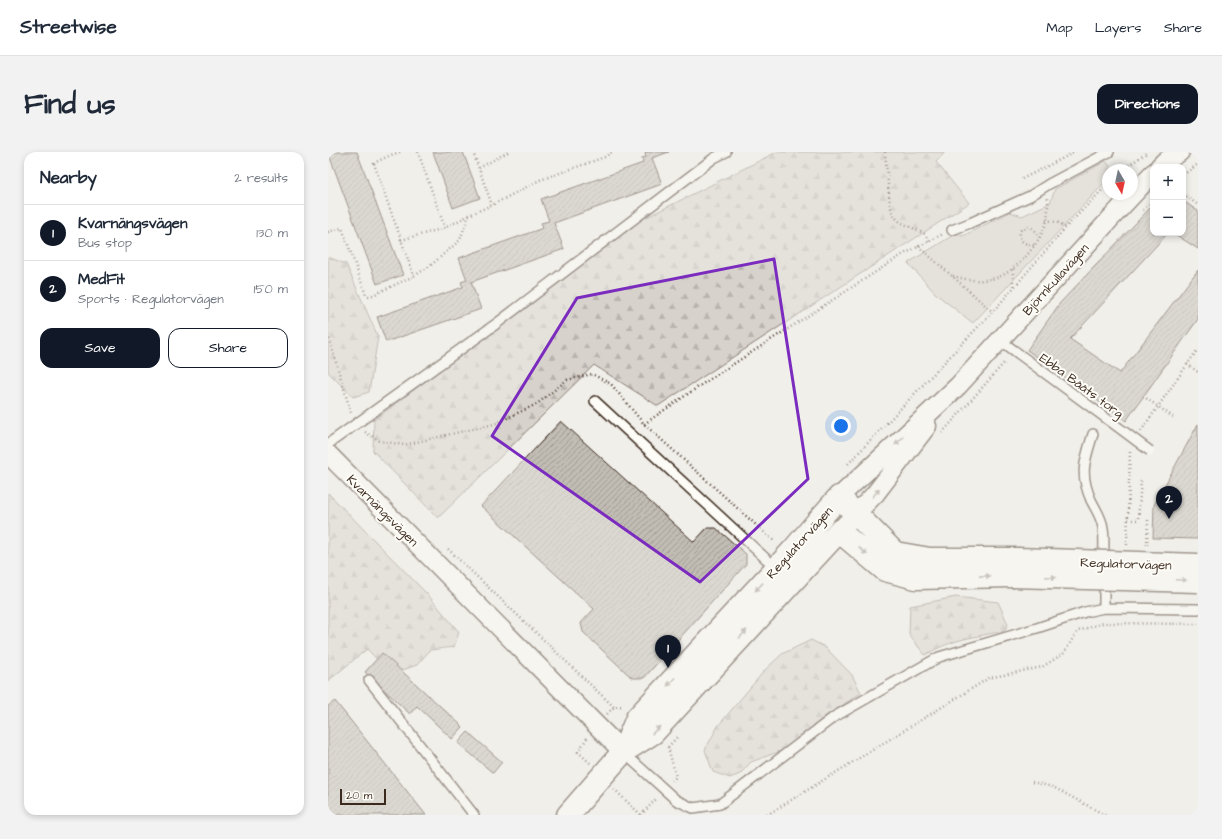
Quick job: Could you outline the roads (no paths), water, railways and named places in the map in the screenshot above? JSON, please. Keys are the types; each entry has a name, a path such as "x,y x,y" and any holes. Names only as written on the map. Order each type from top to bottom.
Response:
{"street":[{"path":"1162,164 1180,152"},
{"name":"Björnkullavägen","path":"839,497 958,386 1150,176"},
{"name":"Björnkullavägen","path":"839,531 875,494 958,386"},
{"name":"Kvarnängsvägen","path":"328,454 624,752"},
{"name":"Regulatorvägen","path":"624,752 637,718 794,549 839,497 895,553 930,559 1015,568 1198,581"},
{"path":"822,516 839,531"},
{"name":"Regulatorvägen","path":"568,815 624,752 653,733 839,531 885,570 916,578 1015,568 1198,565"}],"lane":[{"path":"328,444 496,324 714,158 726,152"},
{"path":"952,230 1030,196 1049,184 1109,152"},
{"name":"Ebba Bååts torg","path":"1000,340 1150,450"},
{"path":"594,401 776,568"},
{"path":"1093,434 1084,465 1084,481 1091,500 1100,515 1103,528 1104,608"},
{"path":"624,752 676,800 693,808 720,804 834,717 939,657 1085,612 1104,608 1198,609"},
{"path":"369,680 474,815"},
{"path":"702,806 707,815"}],"place":[{"name":"MedFit","path":"1169,519"},
{"name":"Kvarnängsvägen","path":"668,668"}]}
